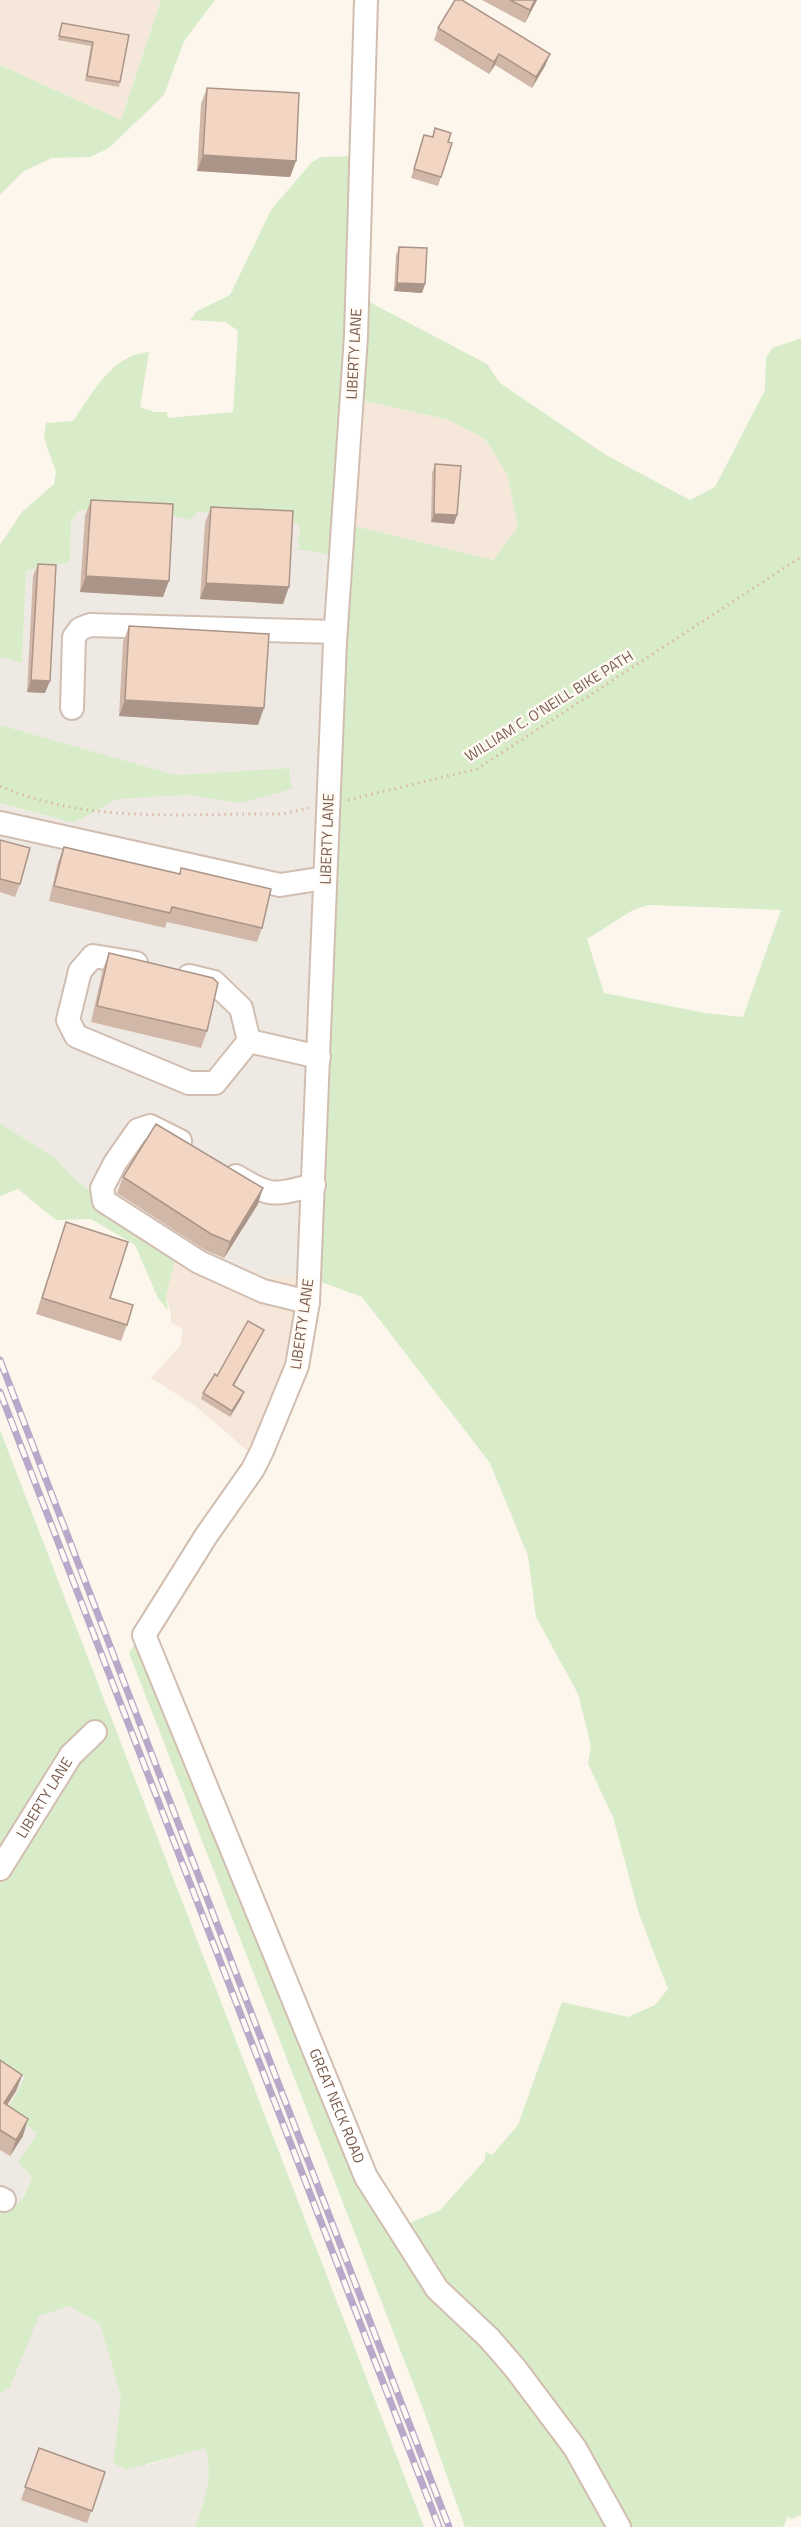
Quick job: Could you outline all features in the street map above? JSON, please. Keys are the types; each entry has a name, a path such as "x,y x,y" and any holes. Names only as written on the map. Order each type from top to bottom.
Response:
{"street":[{"name":"LIBERTY LANE","path":"144,1635 206,1536 248,1477 262,1451 297,1366 308,1302 335,633 356,336 366,0"},
{"path":"72,708 74,638 80,629 90,625 335,633"},
{"path":"0,823 280,885 325,878"},
{"path":"93,956 106,956 214,982 241,1008 249,1041 215,1083 189,1083 76,1036 68,1020 80,971 93,956"},
{"path":"249,1041 319,1057"},
{"path":"308,1302 263,1291 199,1262 104,1201 102,1188 138,1130 150,1126 163,1131 263,1192 278,1194 314,1185"},
{"name":"GREAT NECK ROAD","path":"144,1635 366,2177 437,2289 489,2338 569,2439 619,2527"},
{"name":"LIBERTY LANE","path":"0,1869 71,1755 95,1732"}],"path":[{"name":"WILLIAM C. O'NEILL BIKE PATH","path":"0,786 62,807 125,813 283,813 477,770 801,557"}],"shaded area":[{"path":"0,0 161,0 121,120 0,65"},
{"path":"351,398 449,420 485,439 507,474 518,527 493,560 342,523"},
{"path":"79,510 169,515 198,512 287,518 298,524 301,546 298,548 336,556 306,1276 266,1278 250,1269 226,1271 162,1244 77,1181 56,1159 0,1123 0,803 73,823 118,799 188,795 240,803 289,768 176,775 0,725 0,657 22,663 26,571 70,562 71,522"},
{"path":"176,1257 226,1271 250,1269 266,1278 306,1276 299,1349 256,1458 194,1405 151,1378 180,1346 183,1329 171,1323 171,1312 166,1297"},
{"path":"0,2066 25,2077 7,2110 37,2133 18,2162 32,2177 20,2204 14,2207 6,2206 0,2215"},
{"path":"69,2306 100,2324 121,2397 113,2463 148,2465 205,2447 210,2464 207,2492 195,2527 0,2527 0,2394 10,2387 39,2315"}],"green space":[{"path":"161,0 215,0 184,41 164,95 109,148 90,157 52,158 24,171 0,195 0,65 121,120"},
{"path":"359,156 358,296 487,364 500,383 606,455 690,500 715,487 765,390 766,358 772,348 801,338 801,2515 791,2519 788,2516 783,2527 465,2527 422,2406 129,1653 136,1642 396,2229 440,2210 484,2161 486,2152 492,2155 518,2125 562,2002 628,2017 655,2005 668,1989 639,1914 613,1817 588,1764 591,1746 578,1694 536,1617 528,1556 490,1463 362,1297 316,1280 336,556 297,549 301,546 297,542 300,532 298,524 287,518 198,512 191,520 169,515 79,510 71,522 70,562 26,571 22,663 0,657 0,545 22,512 54,484 56,472 44,438 46,423 73,421 104,377 124,360 149,352 140,407 155,412 167,412 168,418 233,412 238,331 226,322 190,320 197,311 230,295 271,210 312,162 321,157","holes":["352,398 449,420 485,439 507,474 518,527 493,560 342,523","648,905 781,910 743,1017 705,1013 604,993 587,939 633,910"]},
{"path":"0,725 176,775 289,768 292,789 240,803 188,795 118,799 73,823 0,803"},
{"path":"0,1123 56,1159 77,1181 176,1257 166,1297 168,1310 158,1298 135,1245 91,1219 56,1220 18,1189 0,1196"},
{"path":"0,1430 424,2527 195,2527 205,2498 208,2478 208,2458 205,2448 126,2470 113,2463 121,2397 100,2324 69,2306 39,2316 10,2387 0,2394 0,2215 6,2206 16,2204 26,2193 32,2177 18,2162 37,2133 7,2110 25,2077 0,2066"}],"building":[{"path":"455,0 462,0 550,54 536,77 499,54 494,62 438,28"},
{"path":"510,0 535,0 530,10"},
{"path":"62,23 129,35 120,82 87,76 93,42 59,36"},
{"path":"207,88 299,93 296,161 203,155"},
{"path":"435,128 451,133 448,142 452,143 441,177 414,169 424,135 433,137"},
{"path":"399,247 427,248 425,284 397,283"},
{"path":"435,464 461,466 457,515 434,514"},
{"path":"91,500 173,504 169,581 86,576"},
{"path":"211,507 293,511 289,587 206,583"},
{"path":"38,564 56,565 50,681 31,680"},
{"path":"129,626 269,634 264,708 125,700"},
{"path":"0,840 30,848 20,884 0,879"},
{"path":"64,847 180,874 181,868 271,889 262,928 172,907 170,913 54,886"},
{"path":"109,953 213,978 218,983 207,1031 97,1006"},
{"path":"156,1124 263,1188 230,1242 211,1234 123,1177"},
{"path":"66,1222 128,1242 110,1298 133,1305 127,1325 42,1298"},
{"path":"248,1321 264,1330 233,1385 244,1392 232,1411 203,1393 215,1374 217,1376"},
{"path":"0,2060 22,2075 4,2103 28,2119 16,2140 0,2130"},
{"path":"39,2448 105,2472 92,2511 25,2487"}],"railway":[{"path":"0,1360 449,2527"},
{"path":"0,1392 439,2527"}]}
